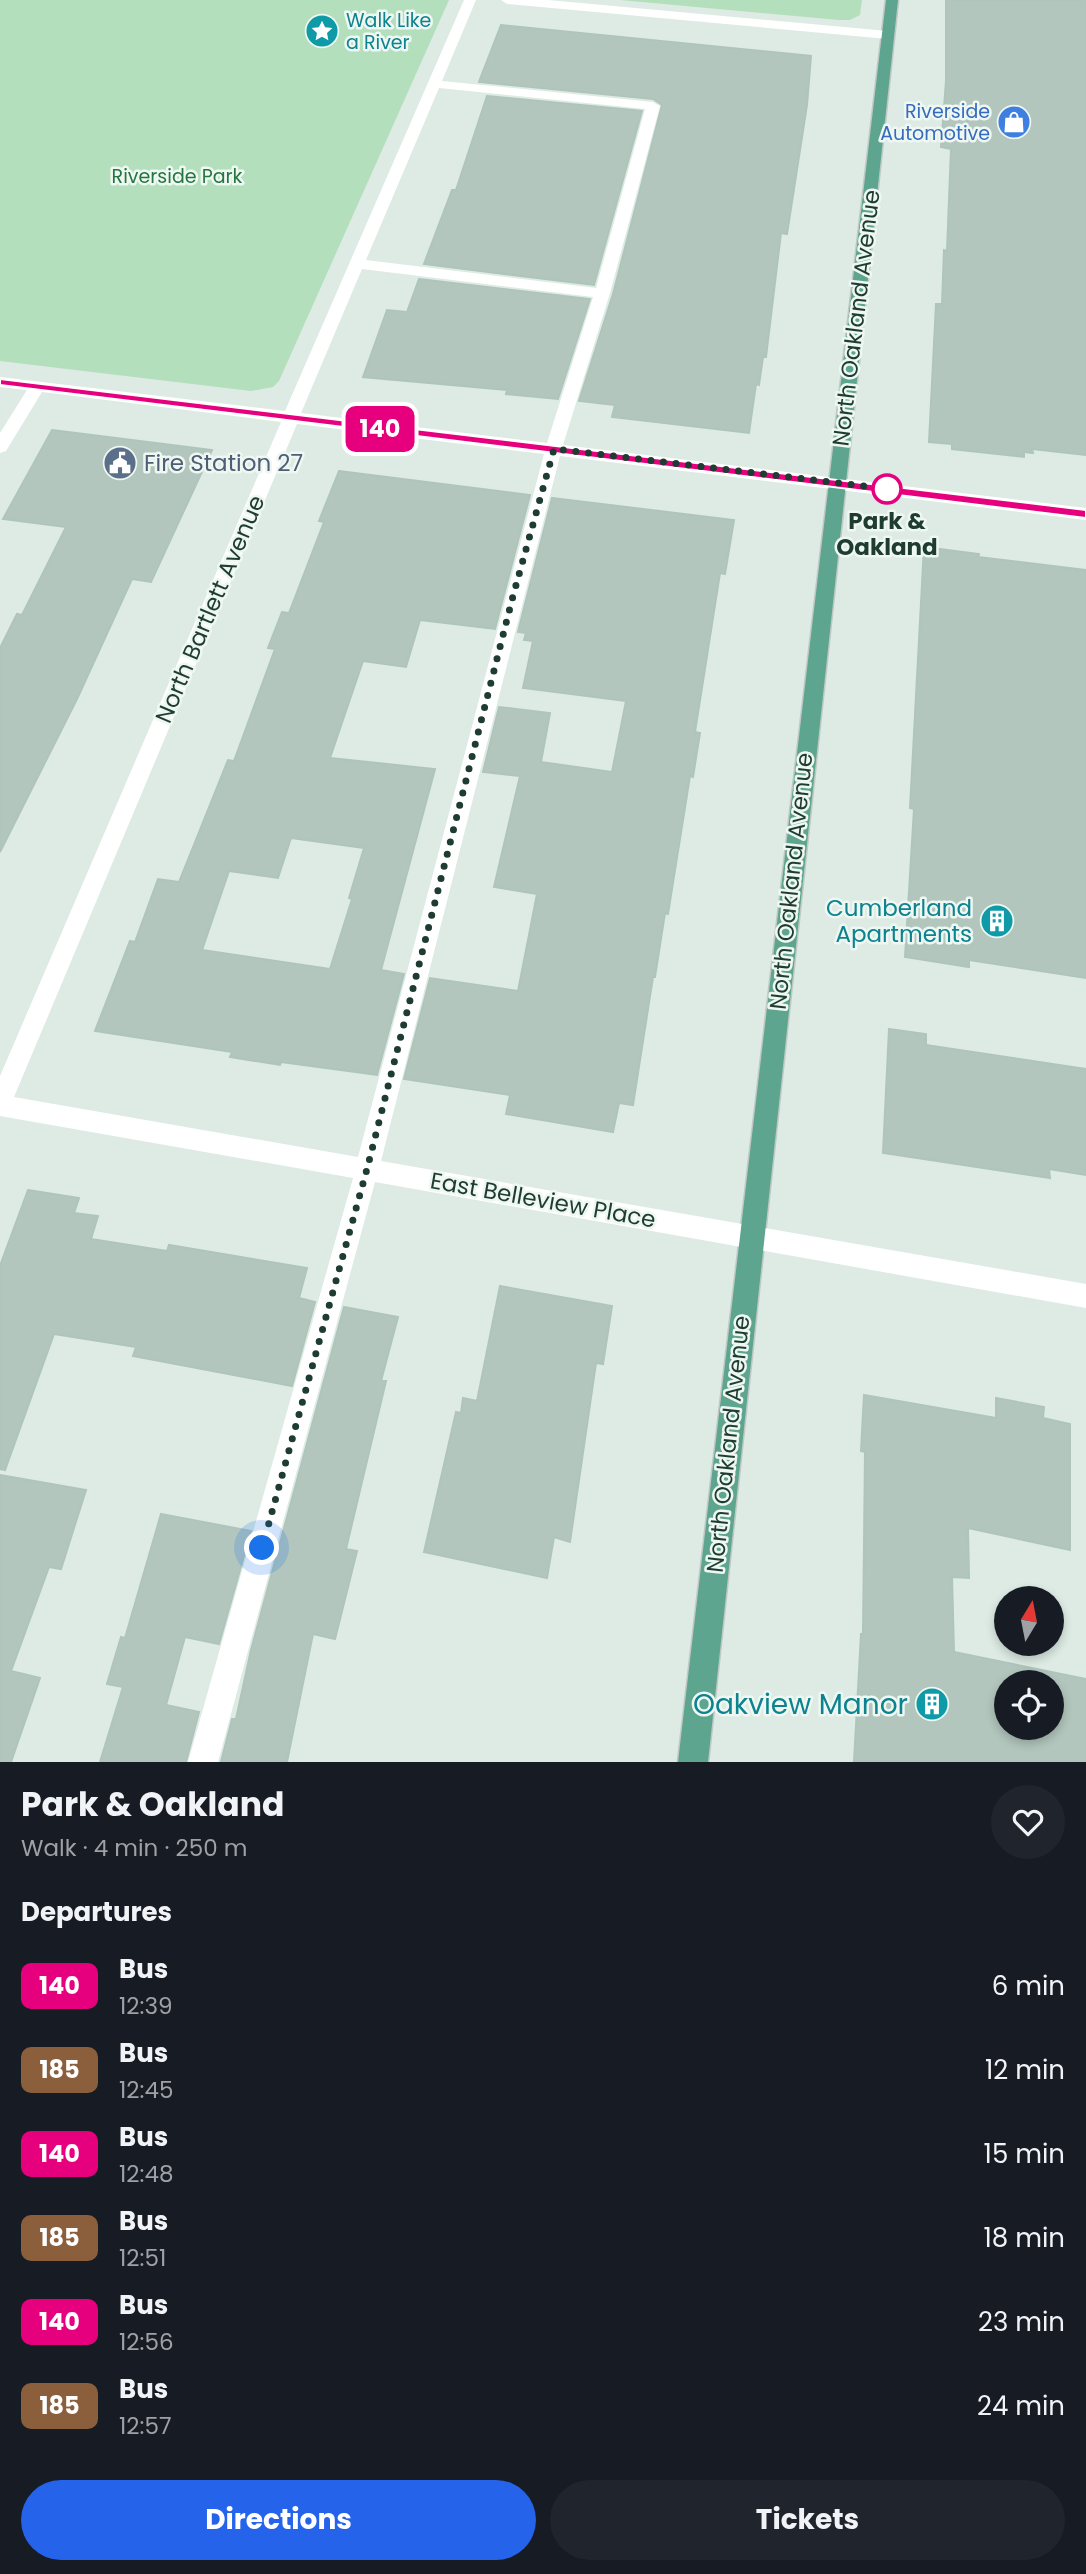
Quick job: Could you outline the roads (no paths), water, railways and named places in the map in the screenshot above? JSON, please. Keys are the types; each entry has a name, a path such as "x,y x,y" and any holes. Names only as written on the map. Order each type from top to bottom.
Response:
{"main road":[{"name":"North Oakland Avenue","path":"693,1762 892,0"}],"street":[{"name":"North Bartlett Avenue","path":"0,1104 290,417 470,0"},
{"path":"506,0 888,35"},
{"path":"203,1762 367,1169 513,596 602,293 653,106 435,84"},
{"path":"358,264 602,293"},
{"path":"0,382 1086,514"},
{"path":"0,447 37,387"},
{"name":"East Belleview Place","path":"0,1104 1086,1296"}],"place":[{"name":"Walk Like a River","path":"322,31"},
{"name":"Riverside Automotive","path":"1014,122"},
{"name":"Fire Station 27","path":"120,463"},
{"name":"Park & Oakland","path":"887,489"},
{"name":"Cumberland Apartments","path":"997,921"},
{"name":"Oakview Manor","path":"932,1704"}],"park label":[{"name":"Riverside Park","path":"177,176"}]}
